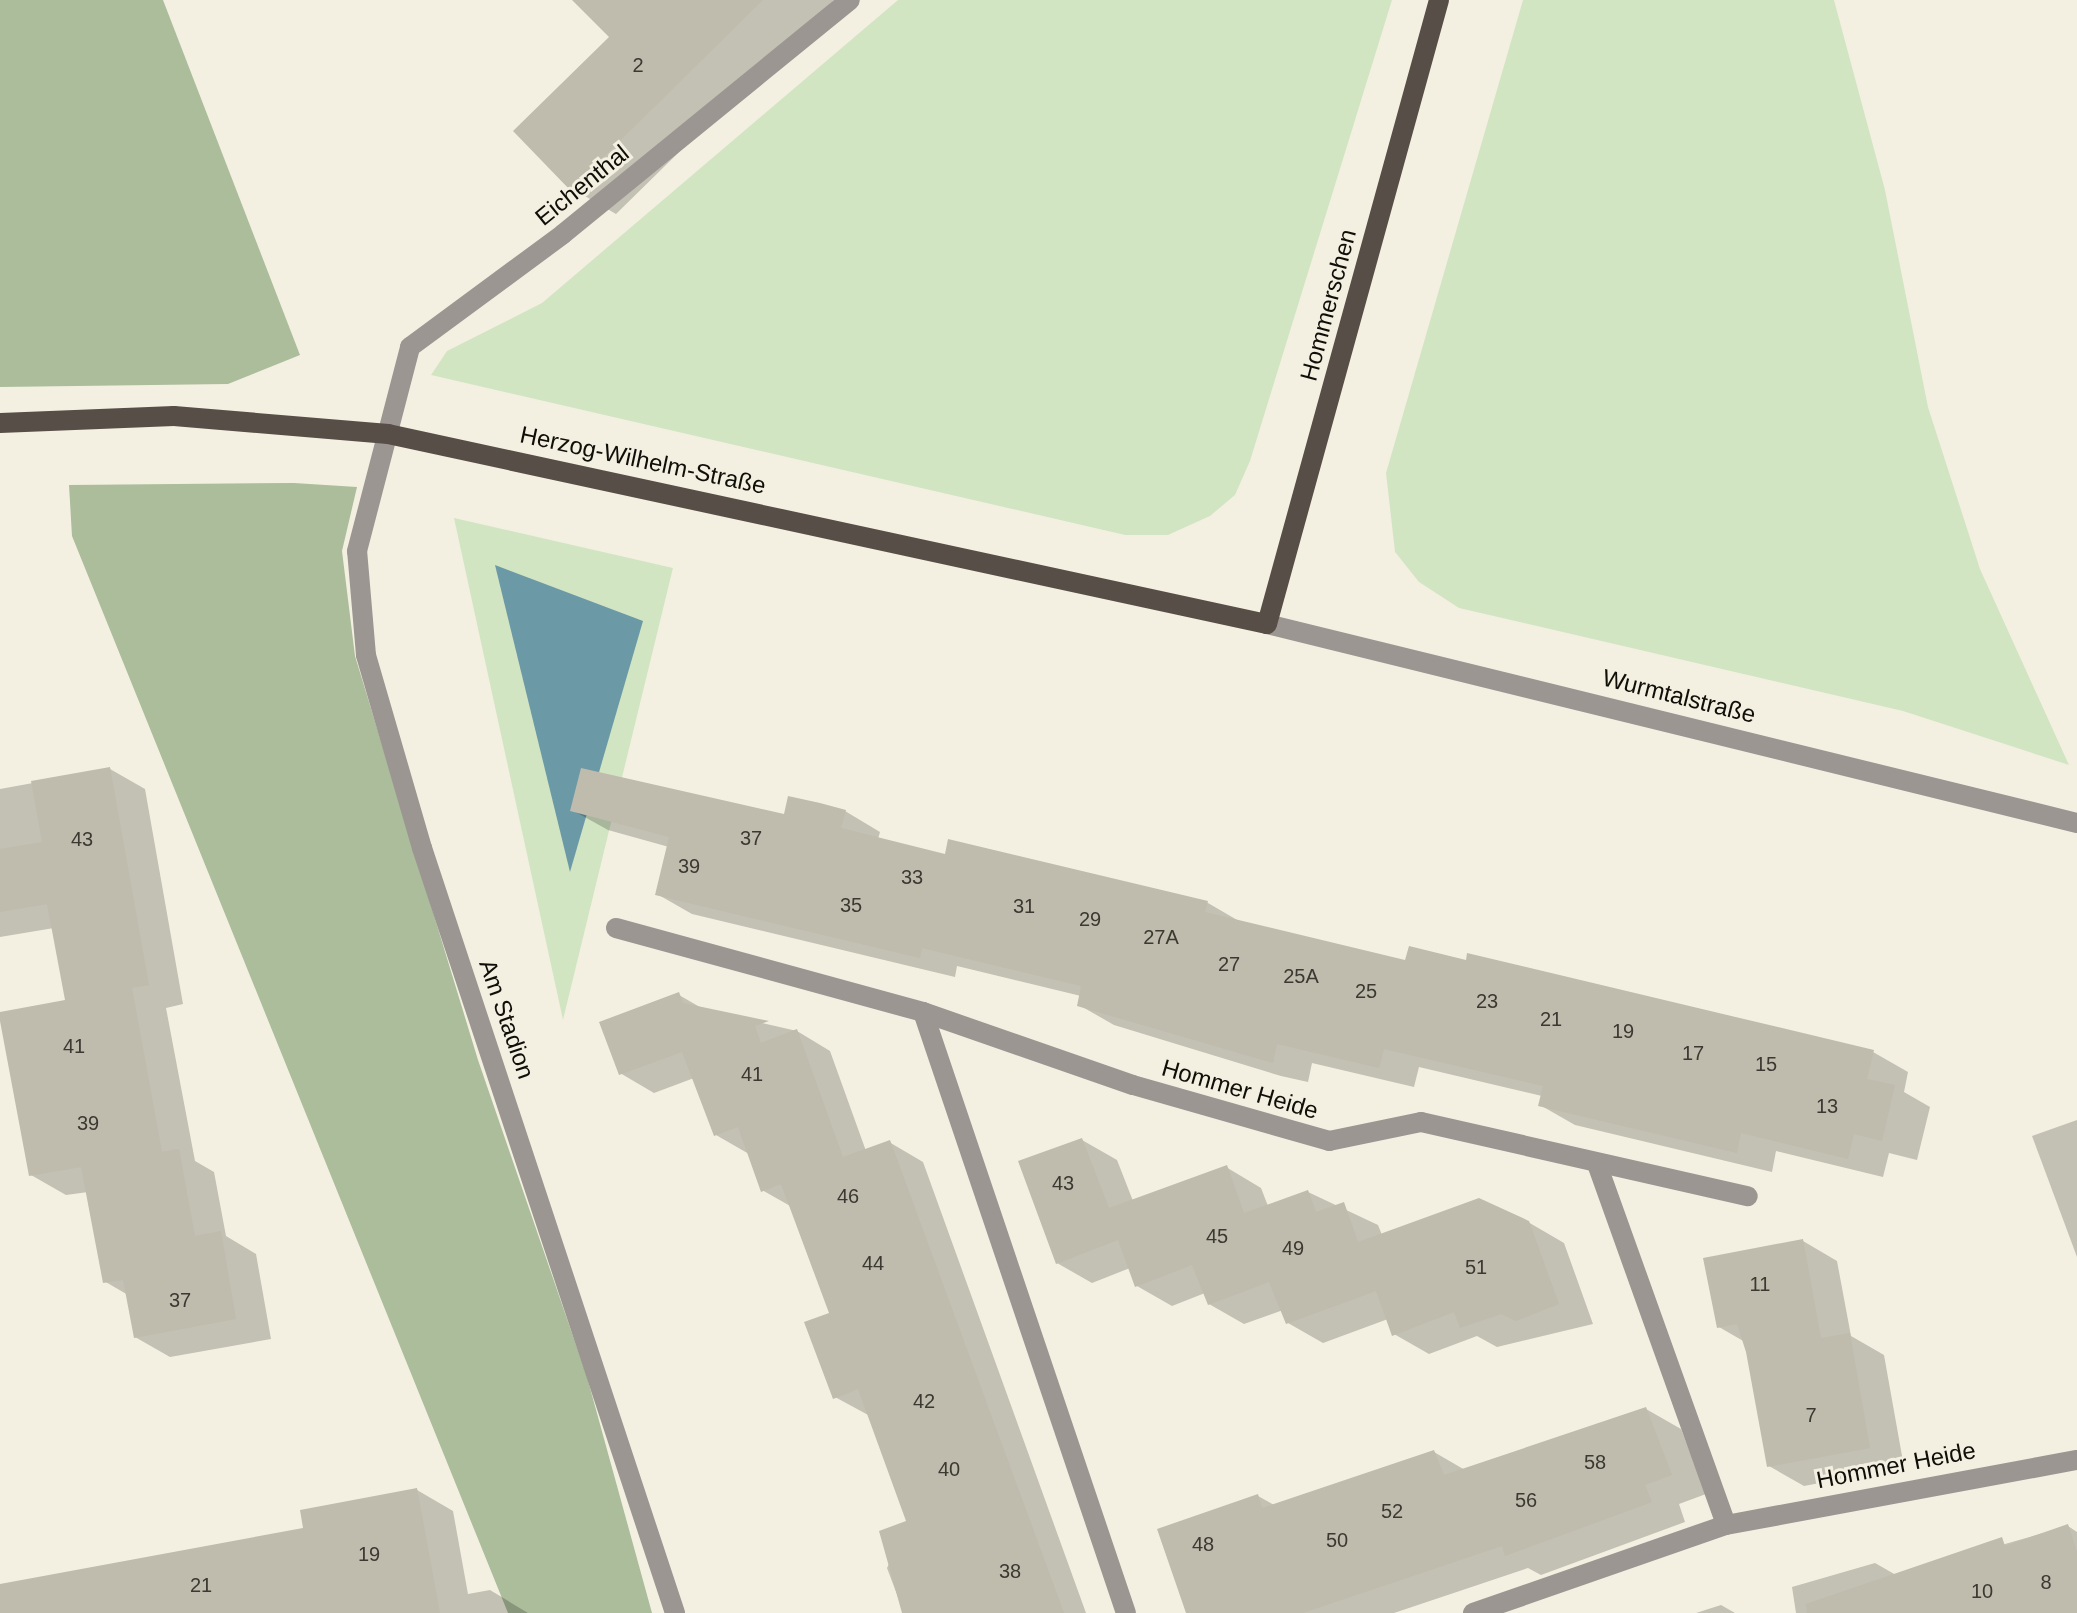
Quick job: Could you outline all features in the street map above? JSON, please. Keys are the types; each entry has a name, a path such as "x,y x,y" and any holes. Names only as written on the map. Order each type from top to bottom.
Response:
{"main road":[{"name":"Hommerschen","path":"1267,624 1439,0"},
{"name":"Herzog-Wilhelm-Straße","path":"0,423 174,416 388,434 1267,624"}],"street":[{"name":"Eichenthal","path":"388,434 410,347 563,234 850,0"},
{"name":"Am Stadion","path":"388,434 357,551 366,655 422,848 675,1613"},
{"name":"Wurmtalstraße","path":"1267,624 2077,823"},
{"name":"Hommer Heide","path":"616,928 923,1012 1133,1085 1329,1141 1421,1122 1748,1196"},
{"path":"923,1012 1126,1613"},
{"path":"1597,1164 1726,1525"},
{"name":"Hommer Heide","path":"1473,1613 1726,1525 2077,1460"}],"green space":[{"path":"0,0 163,0 300,355 228,384 0,387"},
{"path":"898,0 1392,0 1250,461 1235,495 1210,516 1168,535 1125,535 431,375 447,351 542,303"},
{"path":"1523,0 1834,0 1885,190 1928,407 1980,569 2069,765 1903,711 1459,608 1419,582 1395,552 1386,473"},
{"path":"294,483 357,487 342,551 355,656 478,1060 587,1377 652,1613 508,1613 72,536 69,485"},
{"path":"454,518 673,568 563,1020"}],"water":[{"path":"495,565 643,621 570,872"}],"building":[{"path":"572,0 763,0 570,190 513,131 609,37"},
{"path":"110,767 149,985 132,988 162,1152 179,1149 195,1236 221,1231 236,1319 134,1338 123,1280 103,1283 81,1167 29,1176 0,1021 0,1012 65,1000 47,904 0,912 0,849 42,842 31,781"},
{"path":"581,768 784,814 788,796 846,810 841,828 945,854 948,839 1208,901 1205,912 1405,960 1409,946 1466,960 1467,953 1874,1050 1867,1079 1895,1085 1882,1141 1854,1134 1848,1159 1741,1133 1737,1153 1538,1106 1543,1086 1384,1049 1379,1068 1277,1044 1273,1063 1077,1006 1081,986 922,948 920,958 655,895 669,837 570,811"},
{"path":"679,992 683,1003 769,1021 755,1026 761,1043 797,1029 843,1157 890,1140 1064,1613 902,1613 879,1531 906,1521 858,1389 833,1399 804,1322 829,1313 781,1184 761,1192 738,1127 714,1136 682,1052 619,1075 599,1022"},
{"path":"1082,1138 1109,1208 1227,1165 1244,1213 1308,1190 1316,1212 1344,1202 1358,1242 1479,1198 1529,1221 1559,1304 1516,1321 1501,1314 1460,1328 1454,1312 1392,1336 1376,1291 1286,1324 1269,1282 1208,1305 1192,1265 1135,1287 1118,1240 1056,1264 1018,1161"},
{"path":"1803,1239 1821,1338 1850,1333 1870,1448 1767,1467 1746,1352 1737,1324 1717,1328 1703,1258"},
{"path":"1646,1407 1672,1475 1645,1485 1652,1502 1505,1556 1502,1546 1303,1613 1186,1613 1157,1529 1258,1494 1262,1508 1434,1450 1444,1475"},
{"path":"417,1488 440,1613 0,1613 0,1584 303,1528 300,1510"},
{"path":"2068,1524 2077,1552 2077,1613 1807,1613 1806,1604 2002,1537 2005,1546"}]}
